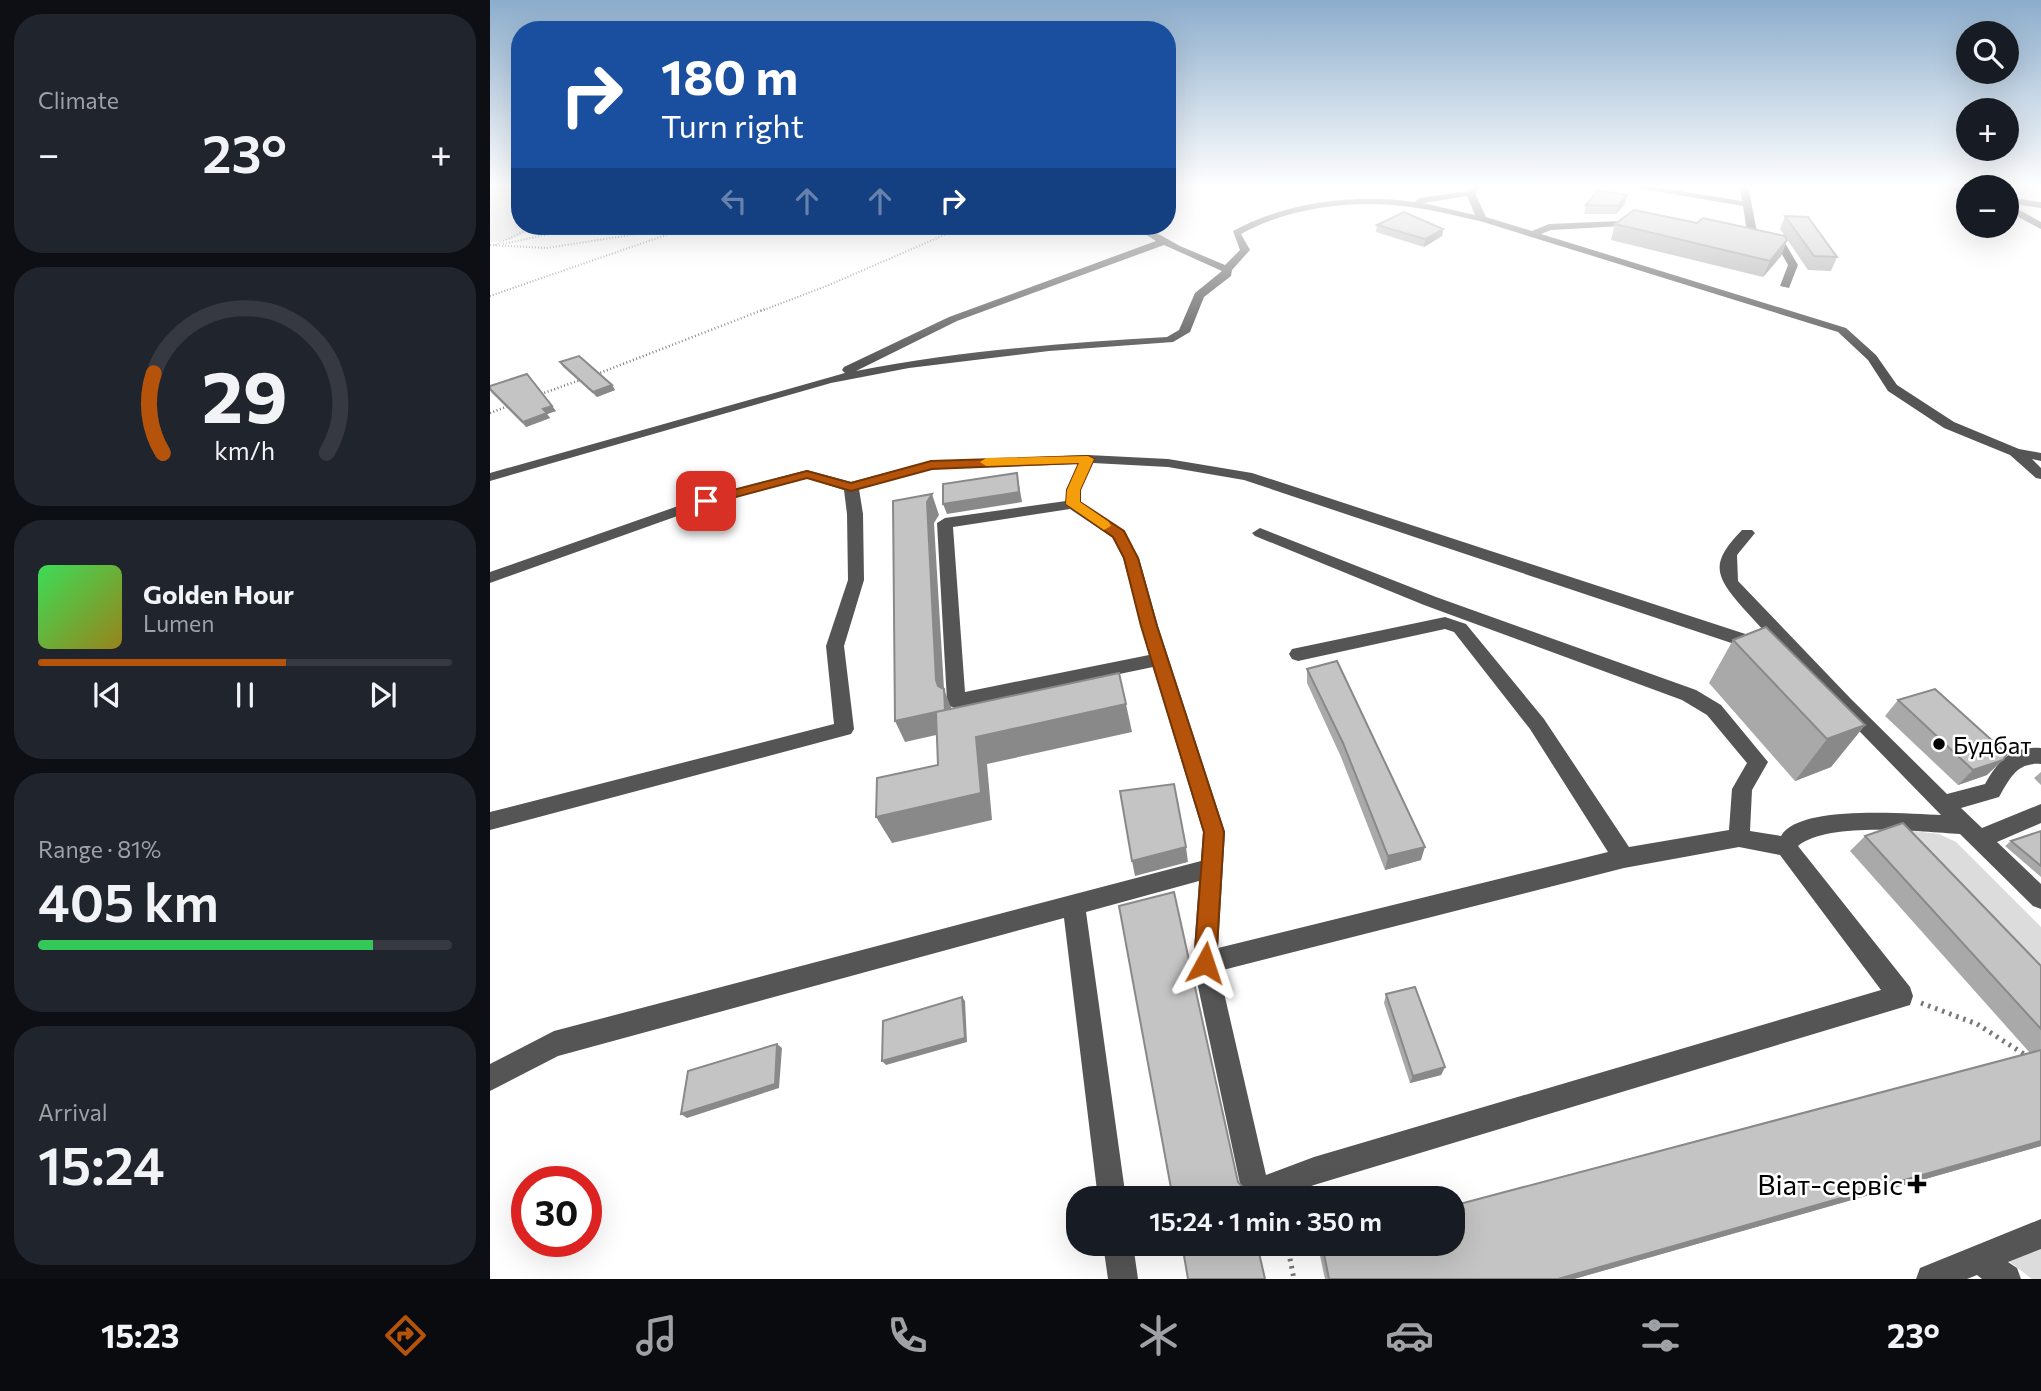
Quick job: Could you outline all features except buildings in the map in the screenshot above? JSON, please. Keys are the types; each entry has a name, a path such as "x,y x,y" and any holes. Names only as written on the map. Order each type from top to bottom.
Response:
{"street":[{"path":"829,380 953,318 1089,271 1155,245"},
{"path":"1172,245 1227,269"},
{"path":"490,477 829,380 909,364 1049,347 1169,340 1184,332 1199,295 1227,274 1227,269 1245,250 1242,245"},
{"path":"1568,245 1842,330 1872,358 1892,388 1949,425 2015,452 2041,457"},
{"path":"1782,245 1793,265 1785,286"},
{"path":"2015,452 2041,475"},
{"path":"490,578 706,501 807,474 851,487 931,465 1114,458 1179,463 1247,476 1800,659"},
{"path":"1073,504 1073,490 1088,459"},
{"path":"490,821 844,729 835,646 856,580 855,514 851,487"},
{"path":"1160,659 956,701 945,523 1073,504 1119,535 1131,558 1214,832 1205,963 1256,1193 1314,1171 1901,996 1786,847 1740,838 1624,858 1205,963"},
{"path":"1260,533 1430,601 1689,695 1714,710 1758,762 1742,789 1740,838"},
{"path":"1747,533 1729,554 1727,567 1730,583 1941,804 2041,899"},
{"path":"1298,654 1444,624 1460,628 1537,724 1624,858"},
{"path":"1941,804 1992,791 2006,765 2028,753 2041,756"},
{"path":"1786,847 1791,838 1806,829 1857,821 1972,832 2041,813"},
{"path":"490,1078 554,1044 1212,868"},
{"path":"1074,905 1110,1186"},
{"path":"1931,1279 2041,1234"},
{"path":"1120,1256 1123,1279"},
{"path":"1980,1259 2006,1279"}],"path":[{"path":"491,246 547,248 569,245"},
{"path":"490,296 638,245"},
{"path":"541,394 829,285 922,245"},
{"path":"490,413 516,403"},
{"path":"1901,996 1977,1024 2029,1057"},
{"path":"1289,1256 1294,1279"}],"shaded area":[{"path":"1896,829 1939,834 1956,842 2041,927 2041,990"},
{"path":"2041,1239 2041,1279 2032,1279 2002,1256"}],"slow traffic":[{"path":"986,462 1088,459 1073,490 1073,504 1104,526"}],"place":[{"name":"Будбат","path":"1939,744"},
{"name":"Віат-сервіс","path":"1917,1184"}],"route":[{"path":"706,501 807,474 851,487 931,465 1088,459 1073,490 1073,504 1119,535 1131,558 1149,626 1214,832 1205,963"}]}
